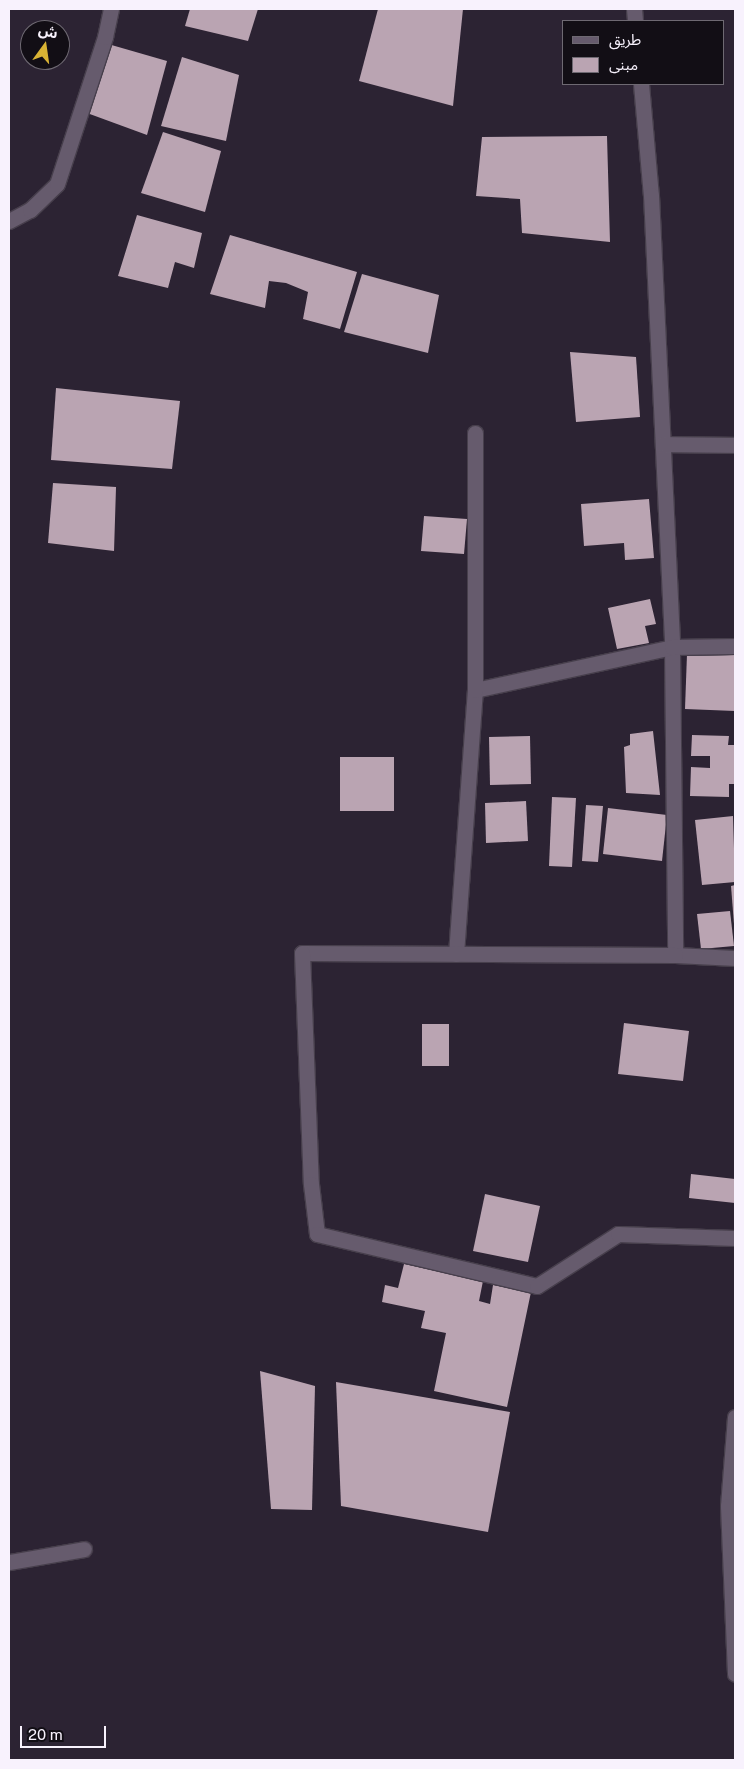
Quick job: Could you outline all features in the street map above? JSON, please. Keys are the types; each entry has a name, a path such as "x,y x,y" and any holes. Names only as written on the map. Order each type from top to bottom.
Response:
{"street":[{"path":"9,221 30,210 57,184 105,37 111,9"},
{"path":"641,85 651,195 672,647 675,955"},
{"path":"456,954 475,690 475,433"},
{"path":"663,444 735,445"},
{"path":"475,690 672,647 735,646"},
{"path":"735,958 675,955 302,953 311,1184 318,1234 537,1286 618,1234 735,1238"},
{"path":"735,1417 728,1506 735,1674"},
{"path":"9,1562 84,1549"}],"building":[{"path":"190,9 258,9 248,41 185,26"},
{"path":"378,9 463,9 453,106 359,81"},
{"path":"108,44 167,61 147,135 87,113"},
{"path":"182,57 239,75 226,141 161,126"},
{"path":"163,132 221,151 205,212 141,193"},
{"path":"607,136 610,242 522,233 520,199 476,196 482,137"},
{"path":"137,215 202,233 194,268 175,262 168,288 118,276"},
{"path":"230,235 357,272 340,329 303,319 308,292 286,283 269,281 265,308 210,294"},
{"path":"362,274 439,295 428,353 344,332"},
{"path":"570,352 636,357 640,417 576,422"},
{"path":"56,388 180,401 172,469 51,460"},
{"path":"53,483 116,487 114,551 48,543"},
{"path":"649,499 654,558 625,560 624,543 584,546 581,504"},
{"path":"424,516 467,519 464,554 421,551"},
{"path":"650,599 656,624 645,626 649,643 617,649 608,608"},
{"path":"687,654 735,655 735,711 685,709"},
{"path":"653,731 660,795 626,793 624,747 630,745 630,734"},
{"path":"692,735 729,736 728,745 735,745 735,784 729,784 729,797 690,796 691,767 710,768 710,756 691,756"},
{"path":"530,736 531,784 490,785 489,737"},
{"path":"340,757 394,757 394,811 340,811"},
{"path":"552,797 576,798 572,867 549,866"},
{"path":"526,801 528,841 486,843 485,803"},
{"path":"586,805 603,806 598,862 582,861"},
{"path":"608,808 667,815 662,861 603,854"},
{"path":"733,816 735,882 702,885 695,820"},
{"path":"735,885 735,924 734,924 731,886"},
{"path":"730,911 734,946 701,949 697,914"},
{"path":"624,1023 689,1031 683,1081 618,1074"},
{"path":"422,1024 449,1024 449,1066 422,1066"},
{"path":"691,1174 735,1179 735,1203 689,1198"},
{"path":"485,1194 540,1206 528,1262 473,1251"},
{"path":"404,1264 483,1281 479,1301 490,1304 493,1285 531,1292 507,1407 434,1391 446,1333 421,1328 425,1311 382,1302 385,1285 398,1288"},
{"path":"260,1371 315,1386 312,1510 271,1509"},
{"path":"336,1382 510,1412 488,1532 341,1506"}]}
